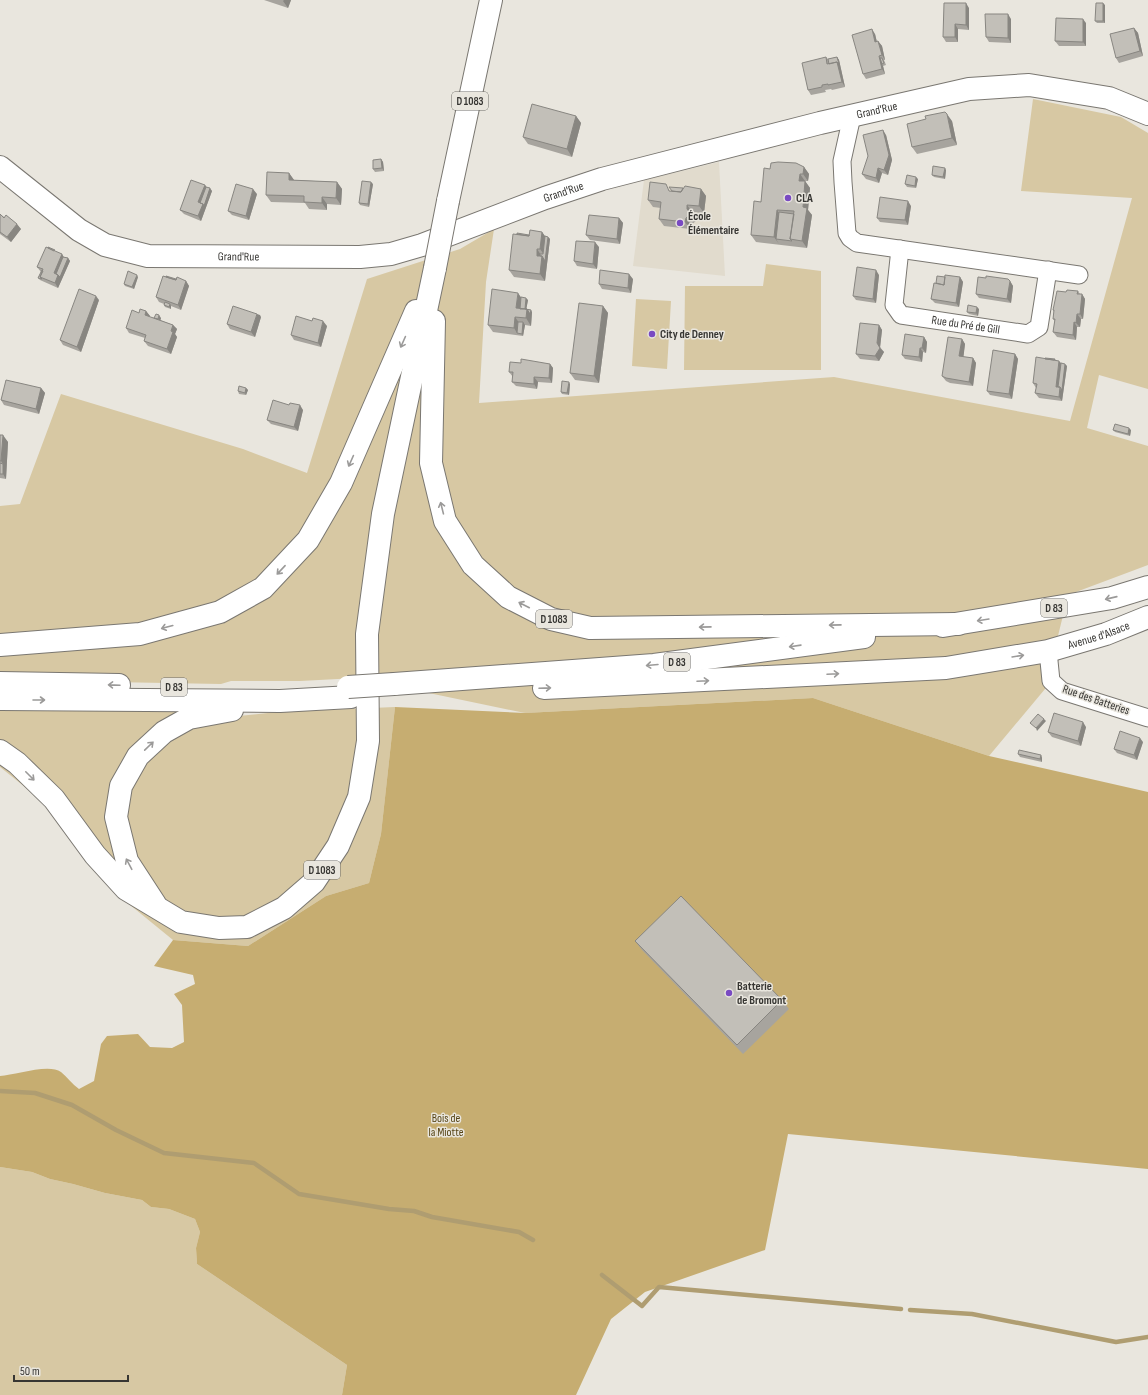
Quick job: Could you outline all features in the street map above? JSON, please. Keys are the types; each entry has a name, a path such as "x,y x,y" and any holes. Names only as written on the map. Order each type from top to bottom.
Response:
{"main road":[{"name":"D 1083","path":"0,751 17,763 54,799 95,855 126,889 181,922 219,928 247,927 284,908 314,882 338,846 359,798 368,741 367,634 383,514 491,0"},
{"name":"Grand'Rue","path":"0,167 79,230 105,245 148,256 360,257 390,254 422,246 545,198 602,179 852,116 969,89 1029,85 1109,98 1148,114"},
{"name":"D 1083","path":"435,268 431,463 445,522 473,565 508,597 550,618 590,628 958,624"},
{"name":"D 1083","path":"0,645 140,634 220,612 263,588 308,540 341,483 435,268"},
{"name":"D 83","path":"0,699 280,701 350,692 654,665 958,624 1112,598 1148,587"},
{"name":"Avenue d'Alsace","path":"1048,651 1106,634 1148,617"},
{"name":"D 83","path":"394,689 946,668 1048,651"},
{"name":"D 83","path":"0,683 350,692"},
{"name":"D 1083","path":"158,909 127,861 116,817 121,786 138,756 164,732 189,718 280,701"}],"street":[{"path":"852,116 842,161 847,233 850,238 857,242 900,249 1079,275"},
{"name":"Rue du Pré de Gill","path":"900,249 894,305 901,315 1028,334 1039,327 1048,270"},
{"name":"Rue des Batteries","path":"1048,651 1051,681 1062,691 1148,718"}],"shaded area":[{"path":"1033,99 1121,117 1148,133 1148,389 1099,375 1087,428 1148,446 1148,565 1068,595 1045,689 989,756 813,698 525,713 357,678 300,681 231,681 221,684 0,680 0,506 20,504 61,394 243,449 307,473 367,279 460,249 494,229 486,282 479,403 834,377 1070,421 1132,198 1021,191"},
{"name":"École Élémentaire","path":"719,162 725,276 633,266 644,180"},
{"path":"766,264 821,271 821,370 684,370 685,286 763,286"},
{"name":"City de Denney","path":"636,299 671,301 667,369 632,366"},
{"path":"395,707 381,834 369,883 326,896 248,946 173,940 124,900 45,803 0,767 0,709 168,711 239,716 277,712"},
{"path":"0,1167 32,1172 50,1179 105,1193 142,1200 151,1207 169,1209 195,1219 200,1232 196,1248 197,1264 347,1365 342,1395 0,1395"}],"green space":[{"name":"Bois de la Miotte","path":"813,698 989,756 1148,792 1148,1169 788,1134 765,1250 645,1292 611,1319 576,1395 342,1395 347,1365 197,1264 196,1248 200,1232 195,1219 169,1209 151,1207 142,1200 105,1193 50,1179 32,1172 0,1167 0,1076 40,1069 56,1070 61,1072 79,1089 94,1081 101,1044 107,1036 138,1034 150,1047 172,1048 184,1042 182,1005 174,994 195,984 193,975 154,966 173,940 248,946 326,896 369,883 381,834 395,707 525,713"}],"building":[{"path":"944,3 966,3 966,25 955,24 955,37 943,37"},
{"path":"1096,3 1103,3 1103,21 1095,21"},
{"path":"985,14 1008,14 1008,38 986,37"},
{"path":"1056,18 1083,19 1083,42 1055,41"},
{"path":"1134,28 1140,51 1116,58 1110,34"},
{"path":"872,29 875,42 878,41 882,55 879,56 882,69 863,74 852,35"},
{"path":"826,57 827,64 837,62 842,82 822,85 822,87 808,90 802,63"},
{"path":"837,57 839,64 837,62 829,64 828,59"},
{"path":"880,58 882,58 884,63 882,64"},
{"path":"532,104 576,116 567,149 523,137"},
{"path":"945,112 947,114 952,138 912,147 907,124 926,119 925,116"},
{"path":"883,130 889,155 884,170 878,168 876,178 862,174 868,156 863,135"},
{"path":"381,159 382,168 373,169 373,160"},
{"name":"CLA","path":"771,163 796,163 804,167 803,174 800,174 799,181 805,181 803,207 807,208 802,241 790,239 794,211 777,210 774,237 751,235 754,201 761,202 764,168 770,169"},
{"path":"933,166 945,168 943,177 932,175"},
{"path":"267,172 289,173 289,180 337,182 336,198 322,197 322,203 304,202 304,196 266,195"},
{"path":"907,175 916,177 915,186 905,184"},
{"path":"191,180 205,185 198,202 203,204 198,216 180,210"},
{"path":"362,181 371,182 368,204 359,203"},
{"path":"650,182 666,184 669,191 681,192 685,186 701,189 699,206 687,205 687,209 691,214 686,218 685,222 659,219 661,202 648,200"},
{"path":"236,184 253,189 246,216 228,211"},
{"path":"206,187 210,188 204,206 200,203"},
{"path":"669,187 683,188 681,192 672,191"},
{"path":"880,197 908,201 905,220 877,218"},
{"path":"779,212 794,214 790,239 792,241 776,239"},
{"path":"0,214 4,218 6,215 17,224 7,237 0,232"},
{"path":"589,215 619,218 617,239 586,235"},
{"path":"530,230 542,232 540,249 537,249 537,256 542,256 540,274 509,270 513,234 529,236"},
{"path":"517,234 529,235 529,236"},
{"path":"545,236 548,237 545,261 540,254 543,254"},
{"path":"576,241 595,242 593,264 574,261"},
{"path":"46,247 62,254 54,273 58,275 55,283 40,277 43,269 37,267"},
{"path":"63,257 68,258 60,277 56,274"},
{"path":"857,267 876,270 873,299 853,296"},
{"path":"42,270 43,271 40,277 42,279 38,278"},
{"path":"600,270 629,274 628,288 599,284"},
{"path":"128,271 137,275 132,287 124,284"},
{"path":"945,275 960,277 956,303 931,299 934,283 944,285"},
{"path":"163,276 176,280 177,277 186,281 178,305 156,297"},
{"path":"937,276 945,277 944,285 936,283"},
{"path":"986,276 1008,279 1010,281 1007,299 976,294 978,277 986,278"},
{"path":"79,289 96,296 77,347 60,340"},
{"path":"492,289 518,293 516,308 527,309 526,318 515,317 514,328 488,325"},
{"path":"1067,290 1078,291 1077,294 1082,294 1080,314 1077,314 1076,323 1074,322 1073,335 1053,332 1055,319 1053,319 1053,310 1057,291 1066,292"},
{"path":"521,297 526,298 525,309 520,309"},
{"path":"165,302 170,304 169,307 164,305"},
{"path":"579,303 603,306 594,376 570,373"},
{"path":"968,305 977,307 976,313 967,312"},
{"path":"233,306 257,314 251,332 227,324"},
{"path":"140,309 146,311 145,315 173,325 171,331 173,332 167,349 144,341 146,335 126,328 132,310 139,313"},
{"path":"156,314 159,315 158,319 154,318"},
{"path":"296,316 312,321 313,318 323,321 318,343 291,335"},
{"path":"518,322 523,322 522,334 517,333"},
{"path":"860,323 879,325 877,343 880,348 875,356 856,354"},
{"path":"905,334 924,337 922,348 920,348 919,357 902,355"},
{"path":"948,337 962,339 959,356 973,358 969,382 942,376"},
{"path":"993,350 1015,354 1009,394 987,391"},
{"path":"1036,357 1059,361 1056,387 1060,387 1059,397 1035,393 1037,384 1033,383"},
{"path":"521,359 550,364 549,378 534,377 534,384 512,382 513,372 509,372 510,362 521,363"},
{"path":"1061,363 1065,364 1062,390 1058,387"},
{"path":"6,380 41,388 36,409 1,400"},
{"path":"562,381 569,382 567,393 561,392"},
{"path":"239,386 246,388 245,393 238,391"},
{"path":"273,400 289,405 290,403 300,405 294,427 267,420"},
{"path":"1115,424 1129,428 1128,434 1113,430"},
{"path":"0,435 3,435 1,461 0,461"},
{"path":"0,463 3,464 3,474 0,474"},
{"path":"1054,713 1083,722 1078,741 1048,732"},
{"path":"1038,714 1044,719 1036,728 1030,723"},
{"path":"1120,731 1140,738 1134,755 1114,749"},
{"path":"1019,750 1041,755 1040,759 1018,754"},
{"name":"Batterie de Bromont","path":"681,896 782,1000 737,1045 635,941"}],"waterway":[{"path":"0,1091 35,1093 72,1105 116,1130 164,1153 254,1163 299,1194 389,1209 414,1211 432,1217 519,1232 533,1240"},
{"path":"602,1275 642,1306 659,1287 901,1309"},
{"path":"910,1310 972,1314 1116,1342 1148,1337"}],"place":[{"name":"CLA","path":"788,198"},
{"name":"École Élémentaire","path":"680,223"},
{"name":"City de Denney","path":"652,334"},
{"name":"Batterie de Bromont","path":"729,993"}]}
